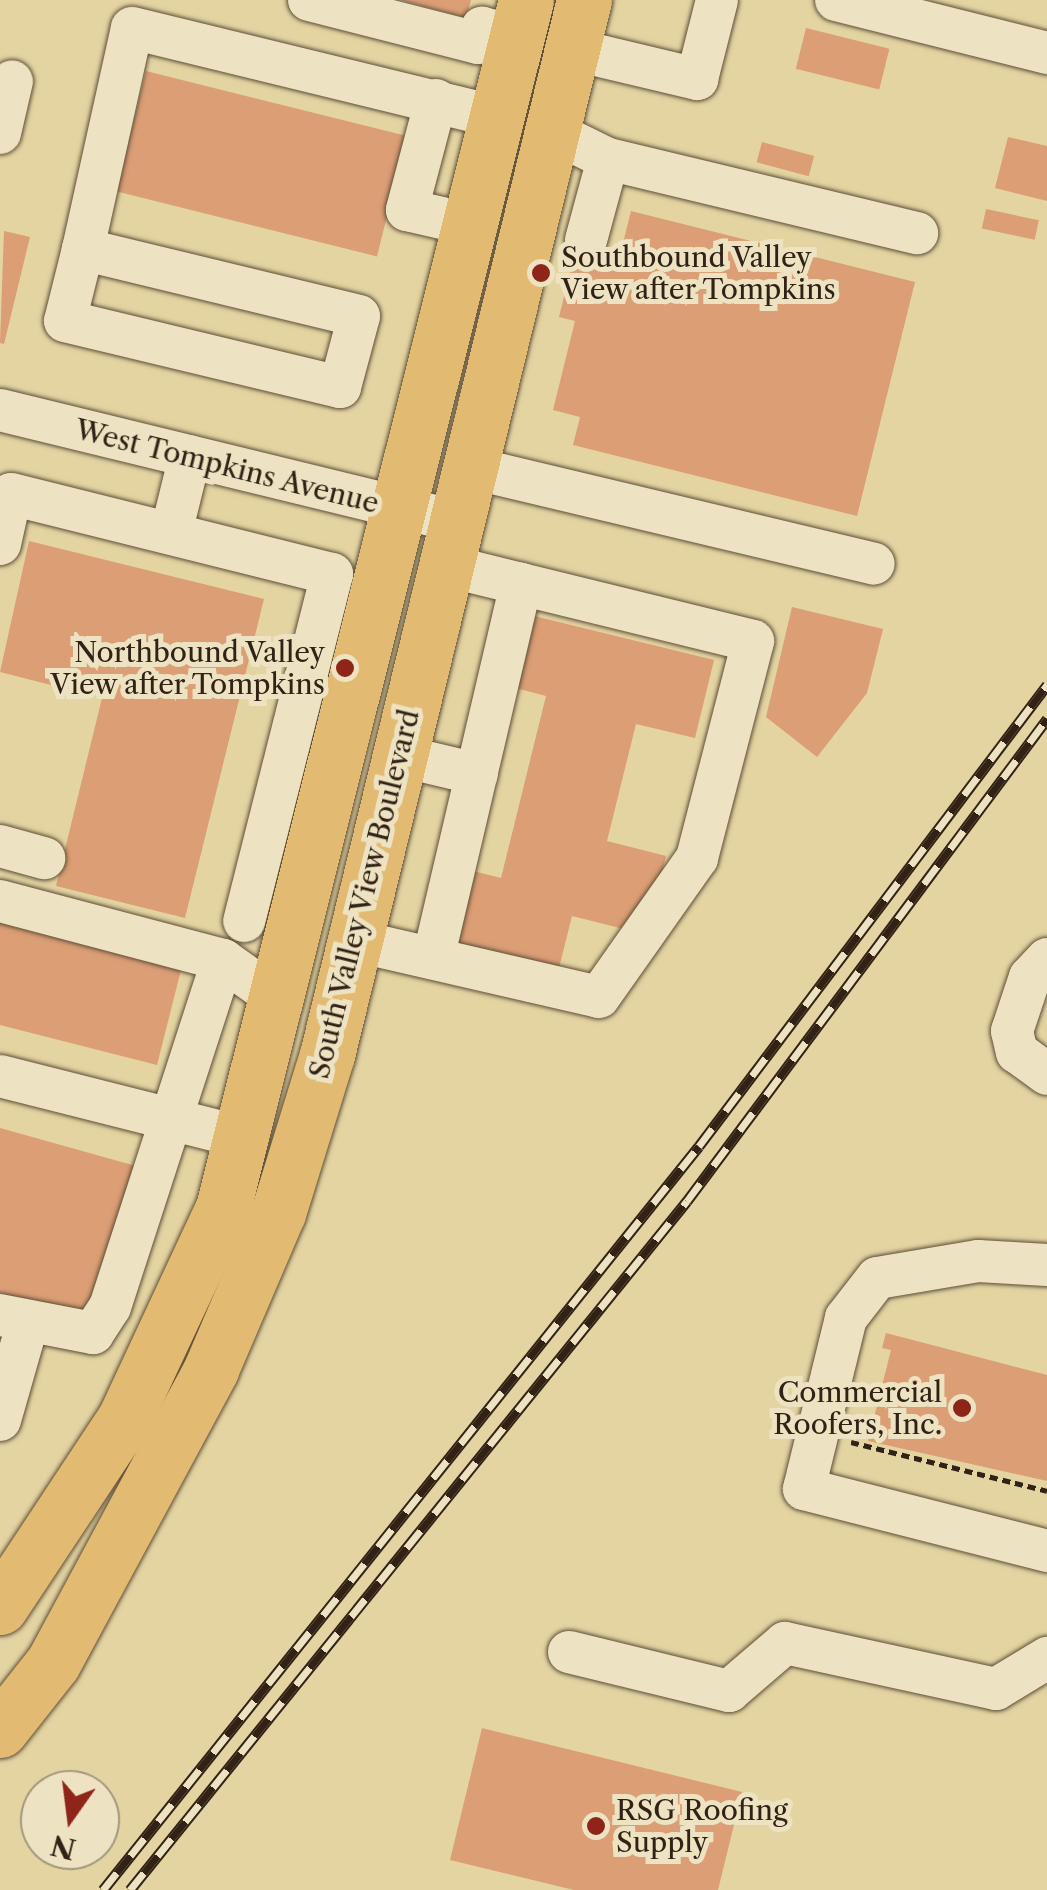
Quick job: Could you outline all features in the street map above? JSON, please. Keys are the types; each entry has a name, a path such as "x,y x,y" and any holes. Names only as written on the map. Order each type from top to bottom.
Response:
{"main road":[{"path":"503,16 577,25"},
{"name":"South Valley View Boulevard","path":"0,1607 124,1420 206,1252 245,1138 498,117 503,16"},
{"name":"South Valley View Boulevard","path":"0,1730 53,1663 211,1369 278,1213 352,940 577,25"},
{"path":"498,117 551,131"},
{"path":"416,453 468,467"},
{"path":"0,1552 124,1420"},
{"path":"0,1686 142,1493"}],"street":[{"path":"309,0 478,43 503,16"},
{"path":"577,25 696,78 717,0"},
{"path":"836,0 1047,53"},
{"path":"83,249 360,316 340,388 65,322 132,28 498,117"},
{"path":"0,133 12,81"},
{"path":"436,100 407,210 472,225"},
{"path":"551,131 608,159 917,233"},
{"path":"586,240 608,159"},
{"name":"West Tompkins Avenue","path":"0,410 402,508 450,543 521,584 753,641 697,858 599,997 433,958"},
{"path":"171,533 190,456"},
{"path":"468,467 874,564"},
{"path":"0,544 11,494 332,574 244,921"},
{"path":"352,940 433,958 521,584"},
{"path":"397,755 476,774"},
{"path":"0,846 44,858"},
{"path":"0,901 223,960 281,1001"},
{"path":"1047,959 1030,976 1012,1031 1016,1052 1047,1074"},
{"path":"0,1420 14,1318 93,1334 110,1307 223,960"},
{"path":"0,1076 245,1138"},
{"path":"1047,1265 961,1262 878,1278 846,1318 804,1489 1047,1551"},
{"path":"569,1652 729,1691 785,1643 996,1689 1047,1658"}],"path":[{"path":"817,1433 1047,1491"}],"building":[{"path":"401,0 471,0 466,18"},
{"path":"806,28 889,49 879,90 796,69"},
{"path":"146,71 407,136 377,256 116,191"},
{"path":"1008,137 1047,146 1047,201 995,188"},
{"path":"762,142 814,156 809,176 757,162"},
{"path":"986,209 1039,220 1035,240 982,229"},
{"path":"631,211 915,282 857,516 573,445 580,417 553,410 575,321 559,317 575,252 618,263"},
{"path":"4,231 30,237 4,344 0,343"},
{"path":"29,541 264,599 185,918 56,886 102,698 0,672"},
{"path":"792,607 883,629 867,693 817,757 766,717"},
{"path":"530,615 714,660 695,738 636,724 607,841 666,856 653,910 624,929 572,916 559,968 451,941 469,870 501,878 546,696 512,687"},
{"path":"0,915 183,962 157,1065 0,1025"},
{"path":"0,1128 136,1166 94,1317 0,1293"},
{"name":"Commercial Roofers, Inc.","path":"886,1333 1047,1375 1047,1481 868,1441 891,1350 882,1348"},
{"name":"RSG Roofing Supply","path":"482,1728 742,1792 718,1890 574,1890 450,1860"}],"railway":[{"path":"103,1890 699,1146 1047,685"},
{"path":"130,1890 687,1201 1047,719"}],"place":[{"name":"Southbound Valley View after Tompkins","path":"541,273"},
{"name":"Northbound Valley View after Tompkins","path":"345,668"},
{"name":"Commercial Roofers, Inc.","path":"962,1408"},
{"name":"RSG Roofing Supply","path":"596,1826"}]}
